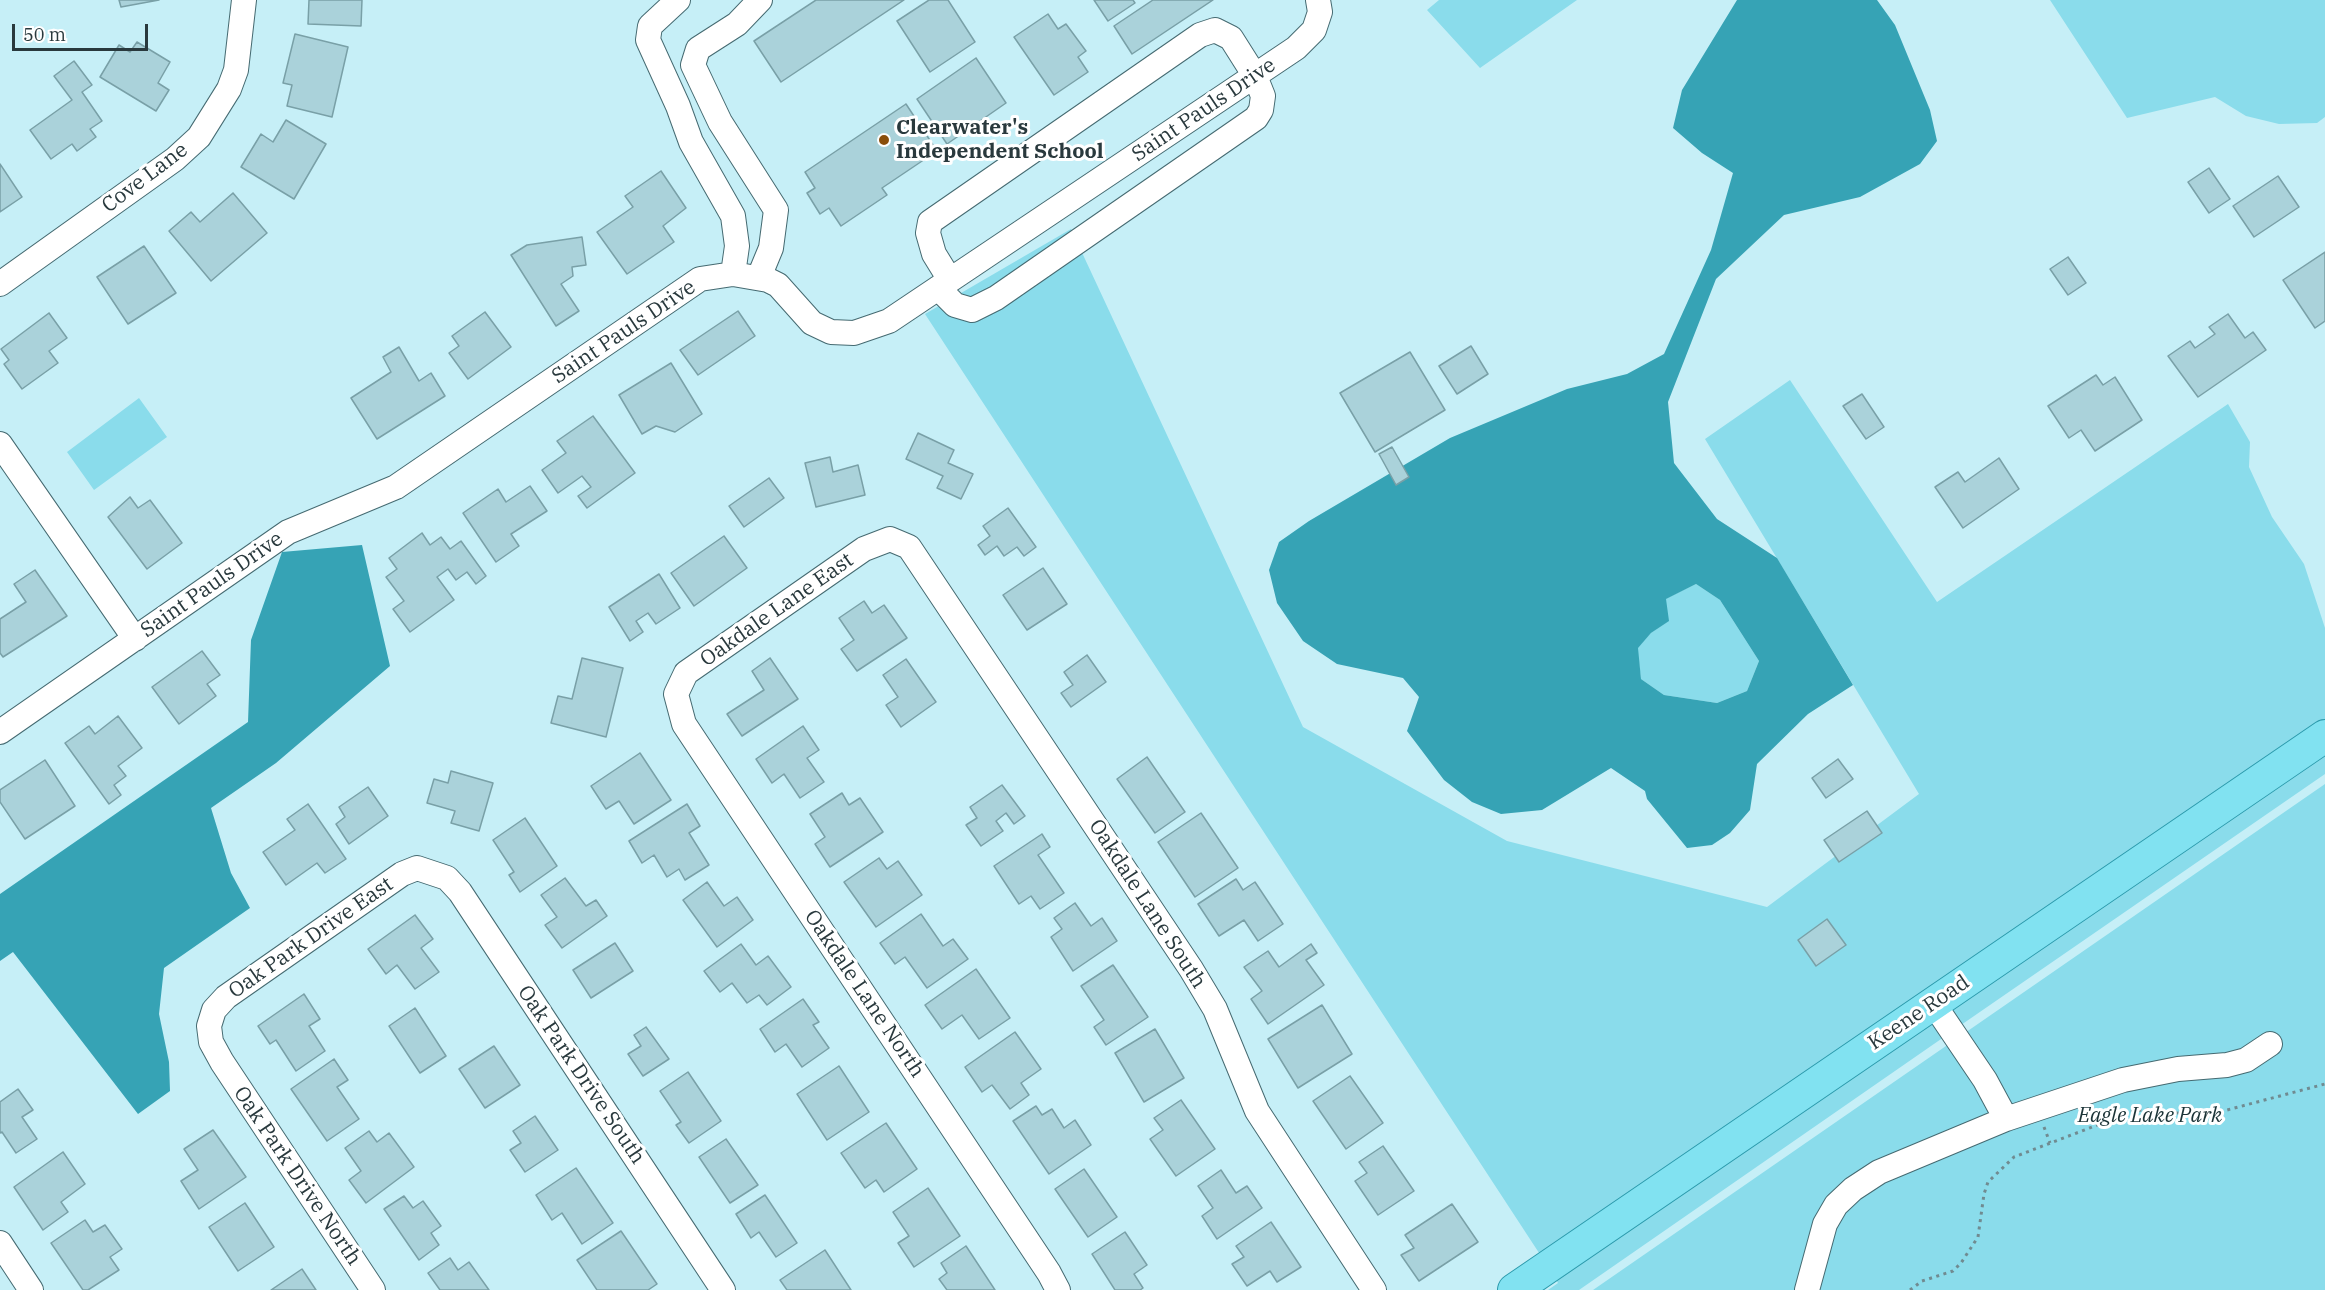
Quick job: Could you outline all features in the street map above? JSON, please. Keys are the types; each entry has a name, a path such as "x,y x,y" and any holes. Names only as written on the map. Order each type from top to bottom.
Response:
{"main road":[{"name":"Keene Road","path":"1514,1290 2325,736"}],"street":[{"name":"Cove Lane","path":"0,284 175,159 199,137 224,98 236,70 244,0"},
{"path":"678,0 650,26 648,40 691,142 733,216 737,246 733,274"},
{"path":"759,277 771,248 777,223 776,210 720,122 693,65 698,50 737,24 760,0"},
{"name":"Saint Pauls Drive","path":"0,732 288,532 396,487 700,279 733,274 759,277 778,285 812,323 831,332 854,333 889,321 1296,48 1314,30 1320,12 1318,0"},
{"path":"1215,30 1231,38 1255,76 1263,96 1261,110 1256,118 996,298 972,310 955,305 944,284 928,233 930,222 1200,35 1215,30"},
{"path":"662,74 693,65"},
{"path":"0,444 135,639"},
{"name":"Oakdale Lane East","path":"676,694 686,674 864,549 890,539"},
{"name":"Oakdale Lane South","path":"890,539 909,547 1191,969 1215,1010 1257,1111 1374,1290"},
{"name":"Oakdale Lane North","path":"676,694 684,724 1043,1263 1058,1290"},
{"name":"Oak Park Drive East","path":"222,1062 211,1042 210,1026 214,1010 226,997 402,874 417,868 430,870"},
{"name":"Oak Park Drive South","path":"430,870 447,878 460,892 723,1290"},
{"path":"1934,1003 1985,1080 2006,1119"},
{"path":"1807,1290 1825,1224 1836,1205 1853,1189 1879,1172 2006,1119 2123,1080 2246,1060 2270,1044"},
{"name":"Oak Park Drive North","path":"222,1062 373,1290"},
{"path":"0,1243 31,1290"}],"path":[{"path":"1910,1290 1922,1281 1953,1271 1961,1263 1978,1237 1988,1182 2014,1157 2134,1111 2149,1109 2192,1115 2212,1114 2325,1084"}],"green space":[{"path":"1439,0 1577,0 1480,68 1427,10"},
{"path":"2050,0 2325,0 2325,117 2317,123 2279,124 2246,116 2215,97 2127,118"},
{"path":"1071,229 1303,727 1507,841 1767,907 1919,794 1705,439 1790,380 1937,602 2228,404 2250,442 2249,467 2272,517 2304,564 2325,628 2325,725 1543,1259 925,314"},
{"path":"139,398 167,437 94,490 67,452"},
{"path":"1696,584 1720,600 1759,661 1747,691 1717,703 1664,695 1641,679 1637,648 1651,633 1668,621 1665,599"},
{"path":"2325,748 2325,774 1961,1025 1947,1004"},
{"name":"Eagle Lake Park","path":"2325,784 2325,1290 1593,1290"},
{"path":"1930,1016 1944,1037 1579,1290 1548,1290 1558,1283 1553,1275"}],"shaded area":[{"path":"1737,0 1877,0 1895,25 1930,110 1937,141 1920,164 1860,197 1784,215 1716,279 1668,402 1674,463 1717,519 1777,558 1853,685 1808,714 1757,764 1750,810 1730,833 1712,845 1687,848 1647,799 1645,791 1611,768 1542,810 1501,814 1472,802 1444,780 1407,731 1419,697 1403,678 1337,664 1303,641 1277,603 1269,570 1279,542 1309,521 1450,438 1567,389 1627,374 1664,354 1711,250 1733,173 1702,153 1673,128 1682,90","holes":["1696,584 1720,600 1759,661 1747,691 1717,703 1664,695 1641,679 1638,648 1651,633 1669,621 1666,599"]},
{"path":"362,545 390,666 276,763 211,808 231,873 250,908 164,968 159,1014 169,1062 170,1091 138,1114 13,952 0,961 0,894 248,722 251,640 282,552"}],"building":[{"path":"119,0 159,0 121,7"},
{"path":"309,0 362,0 361,26 308,24"},
{"path":"816,0 904,0 781,82 754,41"},
{"path":"929,0 948,0 975,42 930,72 897,21"},
{"path":"1094,0 1133,0 1135,3 1108,21"},
{"path":"1153,0 1213,0 1132,54 1114,26"},
{"path":"1048,14 1058,29 1066,24 1086,51 1078,57 1088,72 1054,95 1014,37"},
{"path":"295,34 348,47 332,117 287,106 292,85 283,83"},
{"path":"137,42 170,62 158,83 169,90 156,111 100,77 119,45 130,52"},
{"path":"976,58 1006,103 947,144 917,99"},
{"path":"74,61 92,85 82,92 102,121 90,129 96,137 77,151 72,144 51,159 30,130 72,100 54,76"},
{"path":"906,104 937,151 882,188 887,195 841,226 829,208 820,214 807,193 815,188 805,172"},
{"path":"286,120 326,144 294,199 241,167 261,134 273,142"},
{"path":"0,164 22,197 0,212"},
{"path":"2209,168 2230,199 2209,213 2188,182"},
{"path":"661,171 686,208 663,226 674,242 627,274 597,232 633,207 625,196"},
{"path":"2278,176 2299,207 2254,237 2233,206"},
{"path":"233,193 267,233 211,281 169,231 191,212 200,222"},
{"path":"582,237 586,265 572,267 573,276 561,284 579,311 556,326 511,255 527,245"},
{"path":"144,246 176,293 128,324 97,277"},
{"path":"2325,252 2325,321 2315,328 2283,280"},
{"path":"2068,257 2086,283 2068,295 2050,269"},
{"path":"738,311 755,336 698,375 680,350"},
{"path":"485,312 511,347 468,379 449,353 459,346 452,336"},
{"path":"49,313 67,338 49,351 58,363 22,389 4,364 9,360 1,349"},
{"path":"2228,314 2245,338 2253,332 2266,350 2198,397 2168,356 2190,341 2195,348 2215,334 2209,327"},
{"path":"1471,346 1488,374 1457,394 1439,366"},
{"path":"399,347 419,381 431,373 445,396 377,439 351,398 391,372 383,357"},
{"path":"1410,352 1445,410 1375,452 1340,393"},
{"path":"671,363 702,414 675,432 656,426 642,434 619,395"},
{"path":"2096,375 2103,385 2115,377 2142,420 2095,451 2081,430 2069,438 2048,406"},
{"path":"1862,394 1884,427 1866,439 1843,406"},
{"path":"593,416 635,473 587,508 578,496 591,487 582,476 558,493 542,470 566,453 557,441"},
{"path":"918,433 954,450 948,463 973,474 961,499 937,488 943,476 906,459"},
{"path":"1392,447 1409,477 1396,485 1379,454"},
{"path":"830,457 833,472 858,465 865,495 816,507 805,463"},
{"path":"1999,458 2019,489 1963,528 1935,487 1958,472 1965,482"},
{"path":"769,478 784,498 744,527 729,506"},
{"path":"530,486 547,511 511,534 519,546 496,562 463,513 498,489 506,502"},
{"path":"130,497 138,508 150,500 182,543 147,569 108,517"},
{"path":"1008,508 1036,547 1024,556 1017,547 1004,556 997,546 985,555 978,545 990,536 983,526"},
{"path":"422,533 430,545 441,537 450,549 461,541 486,576 476,584 467,572 456,580 448,569 437,577 454,600 410,632 393,609 404,601 386,577 397,569 389,558"},
{"path":"724,536 747,568 694,606 671,573"},
{"path":"1043,568 1067,604 1027,630 1003,595"},
{"path":"35,570 67,616 3,657 0,653 0,619 26,602 14,584"},
{"path":"659,574 680,608 656,624 648,613 636,621 643,632 630,641 609,607"},
{"path":"864,601 872,613 884,605 907,638 857,671 841,649 854,640 839,618"},
{"path":"202,651 220,675 207,684 216,696 179,724 152,687"},
{"path":"1087,655 1106,682 1071,707 1061,693 1073,685 1064,672"},
{"path":"582,658 623,668 606,737 551,723 558,696 572,699"},
{"path":"770,658 798,699 742,736 727,714 764,690 752,671"},
{"path":"906,659 936,702 901,727 886,705 898,697 883,675"},
{"path":"118,716 142,748 118,766 126,776 114,785 121,795 109,804 65,743 89,726 95,734"},
{"path":"803,726 819,750 807,758 824,782 800,798 784,774 772,783 756,759"},
{"path":"640,753 671,800 634,824 619,801 606,809 591,786"},
{"path":"1147,757 1185,812 1155,833 1117,779"},
{"path":"1838,759 1853,779 1826,798 1812,778"},
{"path":"45,760 75,806 25,839 0,802 0,790"},
{"path":"451,771 493,783 479,831 451,823 455,811 427,803 434,779 448,783"},
{"path":"1002,785 1025,816 1014,824 1006,813 996,821 1003,831 981,846 966,825 977,818 970,807"},
{"path":"368,787 388,816 349,844 336,824 345,817 339,807"},
{"path":"842,793 849,805 860,798 883,832 830,867 815,844 825,837 810,814"},
{"path":"308,804 346,859 325,873 317,863 286,885 263,852 295,830 287,819"},
{"path":"687,804 700,826 689,833 709,865 685,880 679,869 667,877 654,855 642,863 629,841"},
{"path":"1867,811 1882,833 1839,862 1824,840"},
{"path":"1201,813 1238,868 1195,897 1158,842"},
{"path":"525,818 557,866 520,892 509,875 514,872 493,840"},
{"path":"1042,834 1050,847 1038,855 1064,893 1040,909 1031,896 1019,904 994,866"},
{"path":"879,858 887,869 898,861 922,895 876,927 844,882"},
{"path":"565,878 586,906 596,900 607,916 562,948 545,925 557,917 541,895"},
{"path":"1236,879 1243,890 1255,882 1283,924 1258,941 1244,920 1219,936 1198,904"},
{"path":"707,882 724,906 737,897 753,920 717,947 683,900"},
{"path":"1075,903 1091,926 1102,918 1117,941 1073,971 1051,937 1062,929 1054,918"},
{"path":"921,914 943,946 953,939 968,959 927,988 905,957 895,964 880,943"},
{"path":"415,915 433,939 421,948 439,972 415,989 397,965 386,974 368,949"},
{"path":"1827,919 1846,945 1816,966 1798,940"},
{"path":"615,943 633,971 591,998 573,970"},
{"path":"741,944 756,965 768,956 791,987 767,1005 759,995 747,1003 732,983 720,992 704,971"},
{"path":"1311,944 1317,953 1306,960 1324,985 1268,1024 1251,999 1262,991 1244,967 1268,951 1279,967"},
{"path":"1113,965 1148,1017 1106,1045 1094,1027 1104,1020 1081,986"},
{"path":"976,969 1010,1018 979,1039 962,1015 942,1029 925,1005"},
{"path":"304,994 320,1019 309,1026 325,1051 296,1071 276,1040 270,1044 258,1026"},
{"path":"803,999 819,1022 813,1025 829,1048 802,1067 786,1044 775,1052 760,1029"},
{"path":"1322,1005 1352,1054 1298,1088 1268,1039"},
{"path":"415,1008 446,1056 420,1073 389,1026"},
{"path":"646,1027 669,1059 643,1076 628,1054 641,1046 634,1035"},
{"path":"1155,1029 1184,1078 1144,1102 1115,1053"},
{"path":"1015,1032 1041,1069 1021,1083 1029,1095 1010,1109 992,1085 982,1092 965,1067"},
{"path":"494,1046 520,1085 485,1108 459,1069"},
{"path":"334,1059 348,1080 337,1087 359,1119 327,1141 291,1089"},
{"path":"839,1066 869,1112 827,1140 797,1094"},
{"path":"688,1072 721,1121 689,1143 676,1125 681,1122 660,1091"},
{"path":"1350,1076 1383,1123 1346,1149 1313,1101"},
{"path":"18,1089 33,1110 22,1117 37,1139 16,1153 2,1132 0,1133 0,1102"},
{"path":"1181,1100 1215,1149 1176,1176 1150,1139 1163,1130 1154,1118"},
{"path":"1036,1106 1042,1115 1052,1109 1064,1128 1075,1120 1091,1145 1049,1174 1013,1121"},
{"path":"535,1116 558,1150 525,1172 510,1150 521,1143 513,1131"},
{"path":"886,1123 917,1169 884,1192 876,1180 865,1188 841,1153"},
{"path":"213,1130 246,1177 199,1209 181,1181 198,1170 184,1149"},
{"path":"369,1131 377,1142 389,1133 414,1167 366,1203 349,1180 361,1171 345,1148"},
{"path":"726,1139 758,1185 730,1203 699,1157"},
{"path":"1383,1146 1414,1191 1378,1215 1355,1181 1367,1173 1359,1162"},
{"path":"63,1152 85,1184 61,1202 68,1212 43,1230 14,1187"},
{"path":"576,1168 613,1223 582,1244 562,1213 552,1220 536,1195"},
{"path":"1084,1169 1117,1217 1088,1237 1055,1189"},
{"path":"1221,1170 1236,1193 1247,1186 1262,1208 1217,1239 1202,1216 1213,1208 1198,1186"},
{"path":"928,1188 960,1236 914,1267 898,1243 909,1236 893,1212"},
{"path":"765,1195 797,1243 776,1257 759,1232 751,1238 736,1214"},
{"path":"404,1196 413,1208 423,1201 441,1226 431,1233 439,1245 419,1260 384,1209"},
{"path":"245,1203 274,1247 238,1271 209,1227"},
{"path":"1452,1204 1478,1242 1419,1281 1401,1255 1414,1248 1405,1235"},
{"path":"85,1220 93,1232 105,1225 122,1249 110,1257 119,1270 88,1290 83,1290 51,1243"},
{"path":"1271,1222 1301,1267 1277,1282 1270,1271 1247,1286 1232,1264 1244,1257 1236,1246"},
{"path":"621,1231 657,1284 648,1290 597,1290 577,1260"},
{"path":"1125,1232 1147,1265 1134,1274 1143,1288 1140,1290 1115,1290 1092,1254"},
{"path":"966,1246 995,1290 947,1290 939,1279 947,1273 941,1263"},
{"path":"825,1250 851,1290 787,1290 780,1280"},
{"path":"450,1258 458,1270 469,1262 489,1290 440,1290 428,1273"},
{"path":"302,1269 316,1290 271,1290"}],"place":[{"name":"Clearwater's Independent School","path":"884,140"}]}
